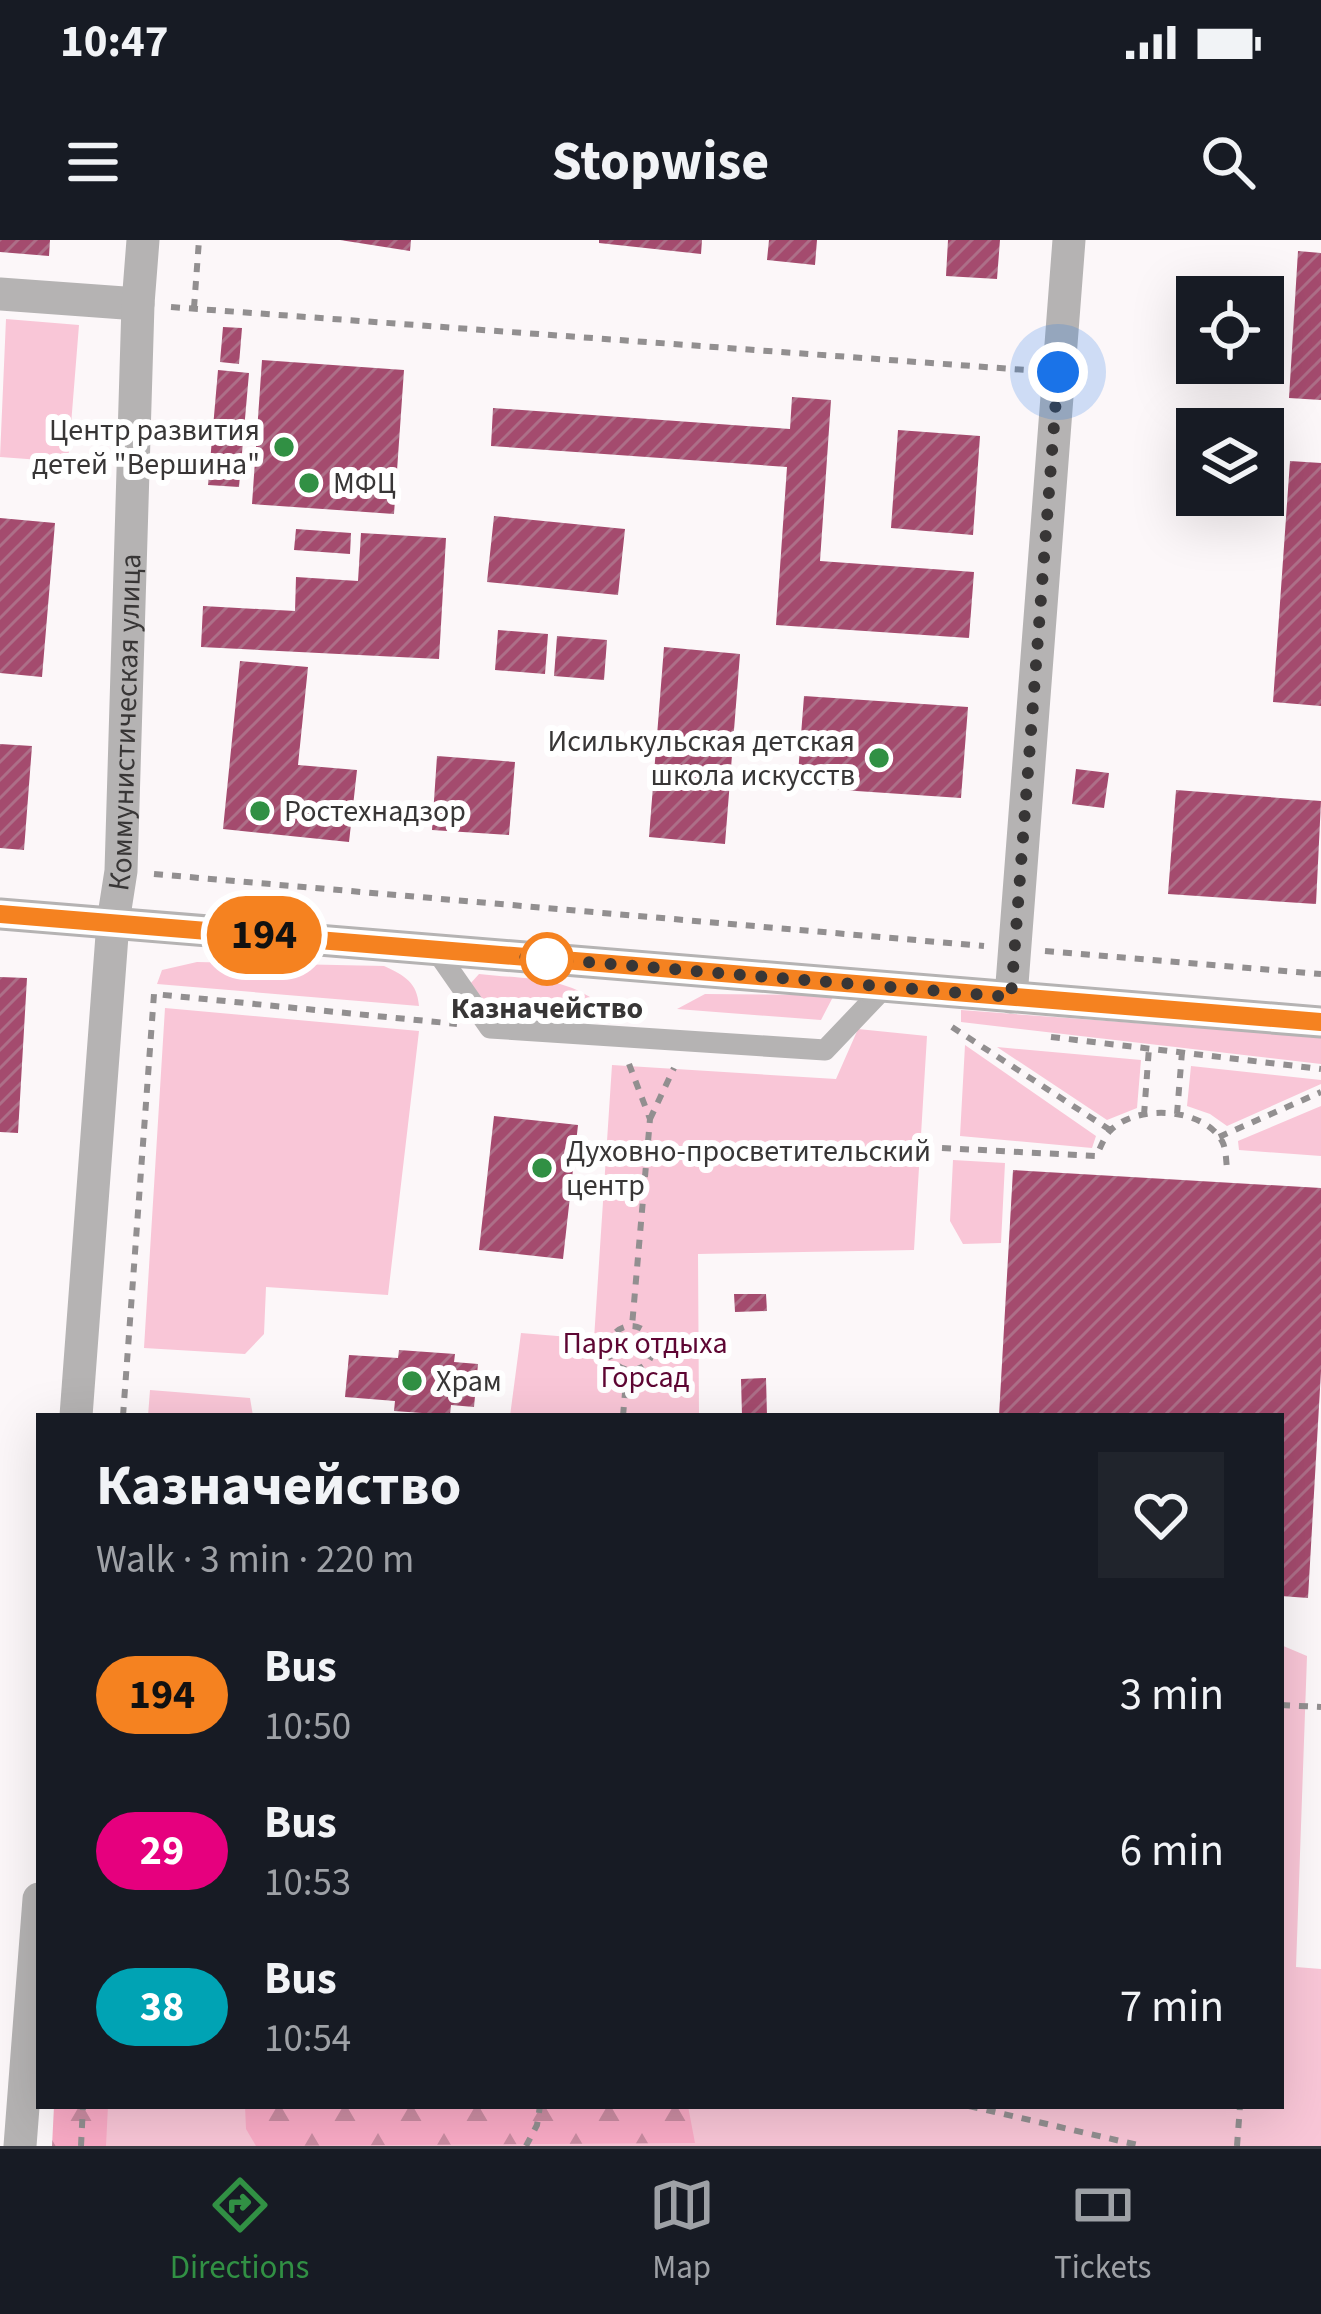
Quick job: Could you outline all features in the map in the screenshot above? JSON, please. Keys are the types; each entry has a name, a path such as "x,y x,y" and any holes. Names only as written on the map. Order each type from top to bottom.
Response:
{"street":[{"name":"Коммунистическая улица","path":"76,1413 113,922 121,871 143,240"},
{"path":"1011,997 1069,240"},
{"path":"0,294 138,304"},
{"path":"0,914 1321,1022"},
{"path":"20,2146 36,1937"}],"lane":[{"path":"435,949 490,1028 825,1051 885,987"}],"path":[{"path":"194,308 199,240"},
{"path":"138,304 1058,372"},
{"path":"121,871 1321,974"},
{"path":"123,1413 154,994 490,1028"},
{"path":"972,1027 950,1025 1110,1130"},
{"path":"1038,1035 1321,1069"},
{"path":"620,1036 650,1119"},
{"path":"632,1325 650,1119 686,1041"},
{"path":"1144,1115 1149,1048"},
{"path":"1177,1115 1181,1052"},
{"path":"1219,1137 1321,1092"},
{"path":"942,1148 1096,1156 1110,1130 1135,1115 1177,1115 1207,1124 1224,1143 1227,1169"},
{"path":"632,1325 646,1331 653,1352 646,1364 627,1370 611,1357 609,1342 618,1330 632,1325"},
{"path":"623,1413 627,1370"},
{"path":"1284,1705 1321,1707"},
{"path":"81,2146 83,2109"},
{"path":"526,2146 540,2109"},
{"path":"982,2109 1142,2146"},
{"path":"1237,2146 1240,2109"}],"green space":[{"path":"6,319 79,325 68,462 0,457"},
{"path":"197,962 384,966 409,981 419,1006 157,984 162,970"},
{"path":"479,974 562,985 604,1009 480,999 470,984"},
{"path":"705,994 834,995 821,1020 677,1009"},
{"path":"165,1008 419,1031 388,1295 266,1287 264,1334 245,1354 144,1348"},
{"path":"961,1010 1321,1037 1321,1064 961,1022"},
{"name":"Парк отдыха Горсад","path":"858,1029 927,1036 914,1250 698,1254 699,1413 510,1413 521,1333 594,1339 612,1065 836,1079"},
{"path":"965,1045 1096,1136 1092,1148 960,1136"},
{"path":"997,1047 1141,1060 1137,1108 1107,1120"},
{"path":"1191,1066 1321,1080 1321,1084 1227,1126 1187,1106"},
{"path":"1321,1106 1321,1156 1239,1150 1238,1141"},
{"path":"953,1160 1005,1163 1001,1243 963,1244 950,1221"},
{"path":"150,1390 250,1398 252,1413 148,1413"},
{"path":"1284,1646 1307,1656 1296,1967 1321,1969 1321,2146 97,2146 99,2109 1284,2109"},
{"path":"54,2109 108,2109 106,2146 52,2146"},
{"path":"245,2109 689,2109 695,2143 256,2146 246,2129"}],"building":[{"path":"0,240 50,240 49,256 0,252"},
{"path":"340,240 411,240 410,251"},
{"path":"599,240 702,240 701,254"},
{"path":"769,240 817,240 815,265 767,260"},
{"path":"948,240 1000,240 997,279 946,276"},
{"path":"1298,251 1321,253 1321,400 1289,398"},
{"path":"223,327 242,328 239,364 220,362"},
{"path":"262,360 404,370 394,514 252,504"},
{"path":"218,370 249,373 239,487 208,485"},
{"path":"792,397 831,400 820,561 974,572 969,638 776,625 787,467 491,446 493,408 790,429"},
{"path":"898,430 980,436 973,535 891,528"},
{"path":"1290,461 1321,463 1321,706 1273,702"},
{"path":"494,516 625,529 618,595 487,582"},
{"path":"0,518 55,523 42,677 0,673"},
{"path":"296,529 351,533 350,554 294,550"},
{"path":"361,533 446,538 439,659 201,647 203,606 295,611 296,577 358,581"},
{"path":"498,630 548,634 545,674 495,670"},
{"path":"557,636 607,640 604,680 554,676"},
{"path":"664,647 740,654 725,844 649,837"},
{"path":"240,661 308,667 298,765 357,770 349,842 223,829"},
{"name":"Исилькульская детская школа искусств","path":"804,696 968,707 961,798 797,787"},
{"path":"0,744 32,746 24,850 0,848"},
{"path":"437,756 515,762 509,835 432,830"},
{"path":"1076,769 1109,773 1104,808 1072,804"},
{"path":"1176,790 1321,801 1316,904 1168,894"},
{"path":"0,977 27,978 18,1133 0,1132"},
{"path":"494,1116 578,1125 563,1259 479,1250"},
{"path":"1013,1170 1321,1188 1321,1371 1308,1598 1284,1596 1284,1413 999,1413"},
{"path":"734,1294 766,1294 767,1311 735,1312"},
{"name":"Храм","path":"399,1350 455,1354 454,1362 478,1364 474,1407 451,1405 450,1413 394,1411 395,1401 345,1397 349,1355 398,1358"},
{"path":"766,1378 767,1413 742,1413 741,1379"}],"bus line":[{"name":"194","path":"0,914 1321,1022"}],"place":[{"name":"Центр развития детей \"Вершина\"","path":"284,447"},
{"name":"МФЦ","path":"309,483"},
{"name":"Исилькульская детская школа искусств","path":"879,758"},
{"name":"Ростехнадзор","path":"260,811"},
{"name":"Казначейство","path":"547,959"},
{"name":"Духовно-просветительский центр","path":"542,1168"},
{"name":"Храм","path":"412,1381"}],"route":[{"path":"547,959 525,957 1011,997 1058,372"}]}
